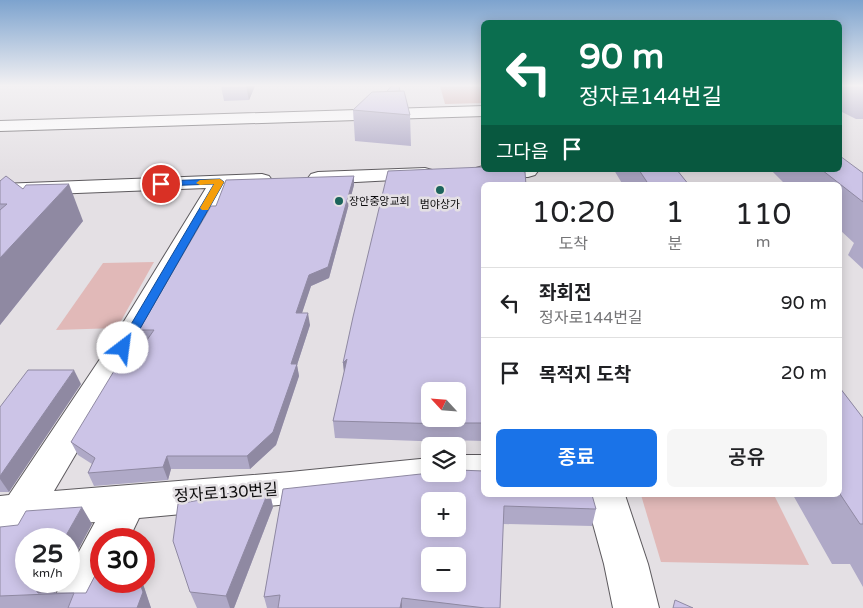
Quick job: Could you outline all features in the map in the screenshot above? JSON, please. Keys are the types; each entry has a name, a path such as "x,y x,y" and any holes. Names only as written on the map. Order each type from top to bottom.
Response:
{"street":[{"path":"0,126 375,114"},
{"path":"460,173 483,172"},
{"path":"1,191 440,174"},
{"name":"정자로130번길","path":"10,512 123,348 220,182"},
{"path":"466,470 481,470"},
{"name":"정자로130번길","path":"10,512 290,488 421,474"},
{"path":"606,497 626,564 636,608"},
{"path":"114,528 127,501"},
{"path":"73,608 90,574"}],"shaded area":[{"path":"154,262 117,328 56,330 103,263"},
{"path":"642,497 775,497 809,565 661,562"}],"building":[{"path":"842,157 863,173 863,202 842,186 842,182 837,182 825,172 842,172"},
{"path":"481,167 481,172 525,172 526,182 481,182 481,423 466,423 466,382 421,382 421,423 333,421 347,359 343,363 388,171"},
{"path":"640,172 679,172 687,182 647,182"},
{"path":"6,176 23,189 26,185 69,184 0,258 0,210 7,204 0,204 0,181"},
{"path":"354,176 328,267 309,275 296,313 308,313 291,364 297,364 273,432 247,456 167,456 163,467 88,473 95,458 71,442 114,371 125,371 154,330 139,330 211,206 216,206 226,180"},
{"path":"28,370 74,370 0,476 0,407"},
{"path":"842,391 863,418 863,524 860,524 842,497"},
{"path":"466,470 481,471 481,497 593,497 596,509 504,506 500,608 485,608 402,598 400,608 278,608 280,595 264,597 283,489 421,474 421,482 466,482"},
{"path":"269,490 226,596 190,592 173,541 178,504 222,496 222,494"},
{"path":"82,507 70,528 15,528 15,593 74,593 0,596 0,527 18,525 26,511"},
{"path":"90,585 90,593 143,593 137,608 68,608 74,593 86,593"},
{"path":"675,600 693,608 673,608"}],"slow traffic":[{"path":"200,183 220,182 205,208"}],"place":[{"name":"범야상가","path":"440,190"},
{"name":"장안중앙교회","path":"339,201"}],"route":[{"path":"123,348 220,182 161,184"}]}
